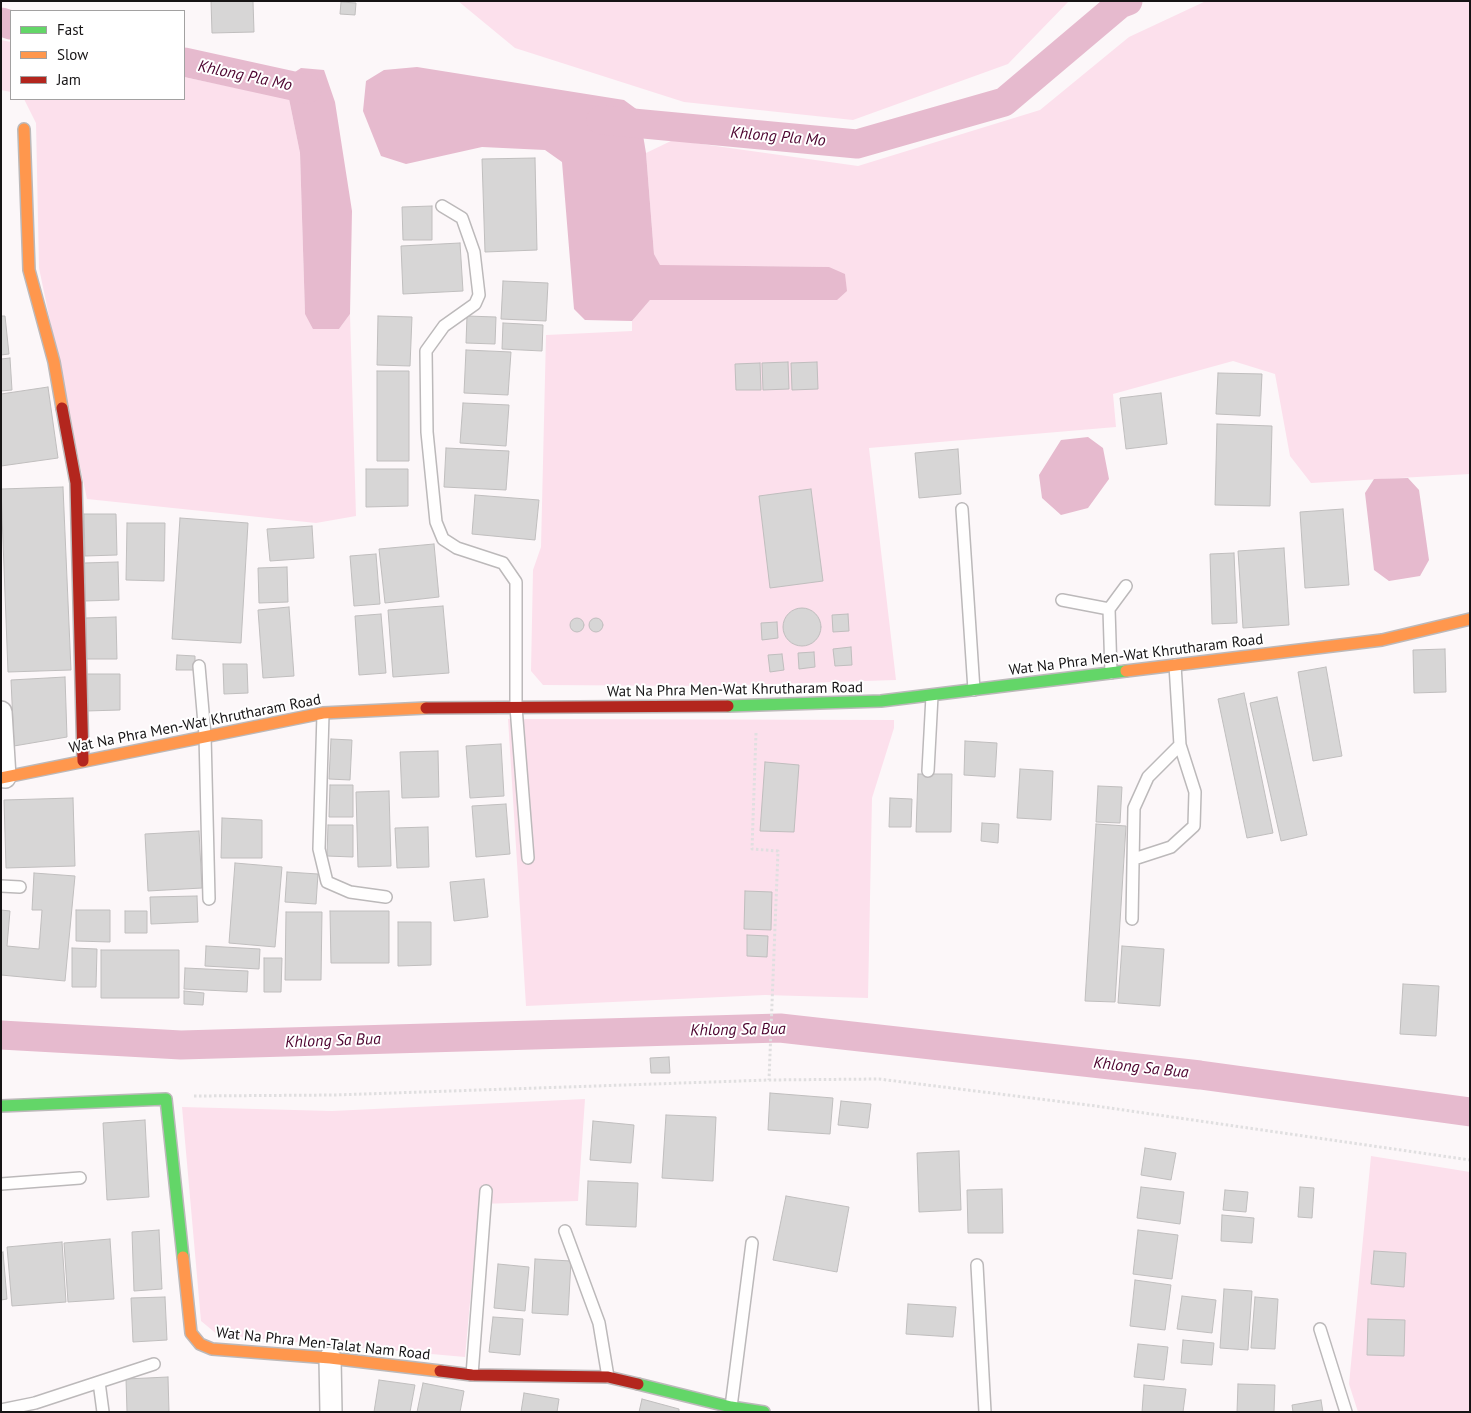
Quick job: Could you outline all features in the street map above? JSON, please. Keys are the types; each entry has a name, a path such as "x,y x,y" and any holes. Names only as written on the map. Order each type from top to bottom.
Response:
{"street":[{"path":"24,129 29,270 54,362 76,483 83,761"},
{"name":"Wat Na Phra Men-Wat Khrutharam Road","path":"3,777 205,735 323,713 440,706 756,706 881,701 974,692 1111,673 1382,640 1470,619"},
{"path":"1,712 3,777"},
{"path":"1,1106 166,1099"},
{"name":"Wat Na Phra Men-Talat Nam Road","path":"166,1099 191,1333 200,1344 212,1350 330,1358 472,1375 608,1377 731,1407 764,1412"},
{"path":"330,1358 332,1412"}],"lane":[{"path":"442,206 462,218 474,252 480,295 475,304 444,326 426,351 426,432 436,522 443,538 457,548 503,563 516,582 516,707 528,858"},
{"path":"962,509 974,692"},
{"path":"1111,673 1109,609 1126,586"},
{"path":"1062,600 1109,609"},
{"path":"1134,859 1171,847 1194,826 1195,792 1180,744 1175,665"},
{"path":"199,666 205,735 208,899"},
{"path":"928,771 932,696"},
{"path":"323,713 319,848 327,882 350,892 386,897"},
{"path":"1132,919 1134,808 1148,777 1180,744"},
{"path":"1,886 20,887"},
{"path":"1,1184 80,1178"},
{"path":"472,1375 486,1192"},
{"path":"565,1232 599,1323 608,1377"},
{"path":"731,1407 752,1243"},
{"path":"977,1265 984,1412"},
{"path":"1320,1329 1346,1412"},
{"path":"1,1410 35,1408 99,1382 154,1364"},
{"path":"99,1382 103,1412"}],"path":[{"path":"756,706 752,849 778,851 769,1080"},
{"path":"166,1099 174,1096 335,1096 769,1080 879,1079 1096,1106 1470,1160"}],"shaded area":[{"path":"458,1 1069,1 1008,64 853,120 684,102 515,48"},
{"path":"1206,1 1470,1 1470,474 1311,483 1290,456 1275,374 1233,361 1113,394 1116,427 869,448 896,680 709,686 543,685 531,671 533,570 541,547 546,335 632,331 632,321 650,300 837,300 829,267 660,266 654,254 646,153 673,140 858,166 1040,110 1129,37"},
{"path":"1,40 10,42 10,92 1,90"},
{"path":"417,67 624,100 639,111 646,153 654,254 660,265 829,267 845,274 847,291 837,300 650,300 632,321 585,320 574,309 562,162 545,150 482,147 406,164 381,156 363,111 366,81 384,70"},
{"path":"301,68 324,70 335,102 352,211 350,314 339,329 313,329 305,314 300,153 289,99 292,74"},
{"path":"185,77 289,99 300,153 305,314 339,329 350,314 356,516 316,523 87,499 39,268 36,123 24,100 185,100"},
{"path":"1088,437 1103,448 1109,479 1088,508 1061,515 1042,498 1039,475 1061,440"},
{"path":"1408,478 1419,490 1429,560 1420,576 1389,581 1374,570 1365,493 1374,479"},
{"path":"508,719 894,720 894,728 872,798 868,998 765,995 526,1006"},
{"path":"585,1099 578,1201 479,1204 465,1357 218,1335 201,1321 182,1107 332,1111"},
{"path":"1371,1156 1470,1172 1470,1412 1358,1412 1349,1384"}],"building":[{"path":"211,1 253,1 254,32 212,33"},
{"path":"341,2 356,3 355,15 340,14"},
{"path":"535,158 537,250 485,252 482,159"},
{"path":"432,206 432,240 403,240 402,207"},
{"path":"460,243 463,291 403,294 401,246"},
{"path":"503,281 548,283 546,321 501,319"},
{"path":"1,316 5,316 9,354 1,355"},
{"path":"378,316 412,317 410,366 377,365"},
{"path":"467,316 496,317 495,344 466,343"},
{"path":"503,323 543,325 542,351 502,349"},
{"path":"466,350 511,352 508,395 464,393"},
{"path":"10,358 12,390 1,391 1,359"},
{"path":"788,362 789,389 763,390 762,363"},
{"path":"817,362 818,389 792,390 791,363"},
{"path":"760,363 761,390 736,390 735,364"},
{"path":"377,371 409,371 409,461 377,461"},
{"path":"1218,373 1262,374 1260,416 1216,414"},
{"path":"48,387 58,458 1,466 1,394"},
{"path":"1161,393 1167,444 1126,449 1120,398"},
{"path":"463,403 509,405 506,446 460,443"},
{"path":"1217,424 1272,426 1270,506 1215,505"},
{"path":"446,448 509,451 506,490 444,487"},
{"path":"958,449 961,494 919,498 915,453"},
{"path":"366,469 408,469 408,506 366,507"},
{"path":"63,487 71,670 8,672 1,489"},
{"path":"811,489 823,581 770,588 759,496"},
{"path":"475,495 539,500 535,540 472,534"},
{"path":"1343,509 1349,585 1305,588 1300,512"},
{"path":"84,514 116,514 117,555 85,556"},
{"path":"180,518 248,523 241,643 172,639"},
{"path":"127,523 165,523 164,581 126,580"},
{"path":"312,526 314,558 270,561 267,529"},
{"path":"434,544 439,597 385,603 379,549"},
{"path":"1284,548 1289,625 1243,628 1238,551"},
{"path":"1234,553 1237,623 1212,624 1210,554"},
{"path":"376,554 380,604 354,606 350,556"},
{"path":"118,562 119,600 84,601 84,563"},
{"path":"287,567 288,602 259,603 258,568"},
{"path":"443,606 449,673 393,677 388,610"},
{"path":"289,607 294,676 263,678 258,610"},
{"path":"802,608 816,613 821,627 816,641 802,646 788,641 783,627 788,613"},
{"path":"381,614 386,673 359,675 355,616"},
{"path":"848,614 849,631 833,632 832,615"},
{"path":"116,617 117,659 86,659 85,618"},
{"path":"577,618 582,620 584,625 582,630 577,632 572,630 570,625 572,620"},
{"path":"596,618 601,620 603,625 601,630 596,632 591,630 589,625 591,620"},
{"path":"777,622 778,638 762,640 761,623"},
{"path":"851,647 852,665 835,666 833,649"},
{"path":"1445,649 1446,692 1414,693 1413,650"},
{"path":"814,652 815,667 799,669 798,653"},
{"path":"782,654 784,670 770,672 768,655"},
{"path":"177,655 195,656 195,670 176,670"},
{"path":"223,664 247,664 248,693 224,694"},
{"path":"1326,667 1342,756 1313,761 1298,672"},
{"path":"86,674 120,674 120,710 86,711"},
{"path":"65,677 67,737 14,746 11,680"},
{"path":"1244,693 1273,833 1247,838 1218,699"},
{"path":"1277,697 1307,835 1281,841 1250,703"},
{"path":"331,739 352,740 350,780 329,779"},
{"path":"965,741 997,743 995,777 964,775"},
{"path":"501,744 504,796 470,798 466,746"},
{"path":"438,751 439,797 402,798 400,752"},
{"path":"765,762 799,765 794,832 760,831"},
{"path":"1020,769 1053,771 1051,820 1017,818"},
{"path":"918,774 952,774 951,832 916,832"},
{"path":"330,785 353,785 353,817 329,817"},
{"path":"1098,786 1122,787 1120,823 1096,822"},
{"path":"389,791 391,866 358,867 356,792"},
{"path":"73,798 75,866 6,868 4,800"},
{"path":"890,798 912,799 911,827 889,827"},
{"path":"506,804 510,854 476,857 472,806"},
{"path":"222,818 262,820 262,858 221,858"},
{"path":"982,823 999,824 998,843 981,841"},
{"path":"1096,824 1126,826 1115,1002 1085,1001"},
{"path":"328,825 353,825 353,857 327,856"},
{"path":"428,827 429,867 397,868 395,828"},
{"path":"199,831 202,888 148,891 145,834"},
{"path":"235,863 282,867 275,947 229,943"},
{"path":"287,872 318,874 316,904 285,902"},
{"path":"34,873 75,876 65,981 1,975 1,910 10,911 7,946 39,949 42,910 32,910"},
{"path":"484,879 488,917 454,921 450,882"},
{"path":"745,891 772,892 771,930 744,929"},
{"path":"197,896 198,922 151,924 150,897"},
{"path":"76,910 110,910 110,942 76,941"},
{"path":"125,911 147,911 147,933 125,933"},
{"path":"330,911 389,911 389,963 331,963"},
{"path":"286,912 322,912 321,980 285,980"},
{"path":"398,922 431,922 431,965 398,966"},
{"path":"747,935 768,936 767,957 747,956"},
{"path":"206,946 260,949 259,969 205,966"},
{"path":"1122,946 1164,949 1160,1006 1118,1003"},
{"path":"72,948 97,949 96,987 72,987"},
{"path":"101,950 179,950 179,998 101,998"},
{"path":"264,958 282,958 281,992 264,992"},
{"path":"185,968 248,971 247,992 184,989"},
{"path":"1403,984 1439,986 1436,1036 1400,1034"},
{"path":"184,991 204,993 203,1005 184,1004"},
{"path":"669,1057 670,1073 651,1073 650,1058"},
{"path":"770,1093 833,1098 830,1134 768,1130"},
{"path":"841,1101 871,1104 868,1128 838,1125"},
{"path":"666,1115 716,1117 713,1181 662,1178"},
{"path":"145,1120 149,1197 107,1200 103,1123"},
{"path":"593,1121 634,1125 631,1163 590,1160"},
{"path":"1145,1148 1176,1153 1171,1180 1141,1175"},
{"path":"959,1151 961,1210 919,1212 917,1153"},
{"path":"588,1181 638,1183 636,1227 586,1225"},
{"path":"1141,1187 1184,1192 1180,1224 1137,1218"},
{"path":"1300,1187 1314,1188 1312,1218 1298,1217"},
{"path":"1002,1189 1003,1233 968,1233 967,1190"},
{"path":"1225,1190 1248,1192 1246,1212 1223,1210"},
{"path":"786,1196 849,1207 837,1272 773,1260"},
{"path":"1222,1215 1254,1218 1252,1243 1221,1241"},
{"path":"159,1230 162,1289 134,1291 132,1232"},
{"path":"1138,1230 1178,1235 1172,1279 1133,1274"},
{"path":"110,1239 114,1299 68,1302 64,1243"},
{"path":"62,1242 66,1302 12,1306 7,1247"},
{"path":"1374,1251 1406,1253 1404,1287 1371,1284"},
{"path":"3,1252 7,1299 1,1300 1,1253"},
{"path":"535,1259 571,1261 568,1315 532,1313"},
{"path":"498,1264 529,1267 525,1311 494,1308"},
{"path":"1135,1280 1171,1285 1165,1330 1130,1326"},
{"path":"1224,1289 1252,1291 1248,1350 1220,1348"},
{"path":"1182,1296 1216,1300 1212,1333 1177,1329"},
{"path":"165,1297 167,1340 133,1342 131,1298"},
{"path":"1255,1297 1278,1299 1275,1349 1251,1348"},
{"path":"908,1304 956,1307 953,1337 906,1334"},
{"path":"493,1317 523,1319 520,1355 489,1352"},
{"path":"1368,1319 1405,1320 1404,1356 1367,1355"},
{"path":"1183,1340 1214,1343 1212,1365 1181,1363"},
{"path":"1138,1344 1168,1347 1164,1380 1134,1377"},
{"path":"168,1377 169,1412 127,1412 126,1379"},
{"path":"379,1380 415,1385 410,1412 374,1412"},
{"path":"423,1383 464,1391 460,1412 417,1412"},
{"path":"1238,1384 1275,1385 1274,1412 1237,1412"},
{"path":"1144,1385 1186,1389 1183,1412 1142,1412"},
{"path":"524,1393 559,1399 557,1412 521,1412"},
{"path":"642,1399 679,1409 679,1412 639,1412"},
{"path":"1321,1400 1323,1412 1293,1412 1292,1405"}],"waterway":[{"name":"Khlong Pla Mo","path":"601,120 857,144 1004,102 1120,4 1128,1"},
{"name":"Khlong Pla Mo","path":"1,22 10,25"},
{"name":"Khlong Pla Mo","path":"185,62 307,89"},
{"name":"Khlong Sa Bua","path":"1,1035 181,1045 780,1028 1200,1075 1470,1112"}],"traffic: fast":[{"path":"728,706 881,701 1126,671"},
{"path":"1,1106 166,1099 183,1257"},
{"path":"638,1384 731,1407 764,1412"}],"traffic: slow":[{"path":"24,129 29,270 54,362 62,408"},
{"path":"1126,671 1382,640 1470,619"},
{"path":"1,778 323,713 426,708"},
{"path":"183,1257 191,1333 200,1344 212,1349 330,1358 440,1371"}],"traffic: jam":[{"path":"62,408 76,483 83,761"},
{"path":"426,708 728,706"},
{"path":"440,1371 472,1375 608,1377 638,1384"}]}
